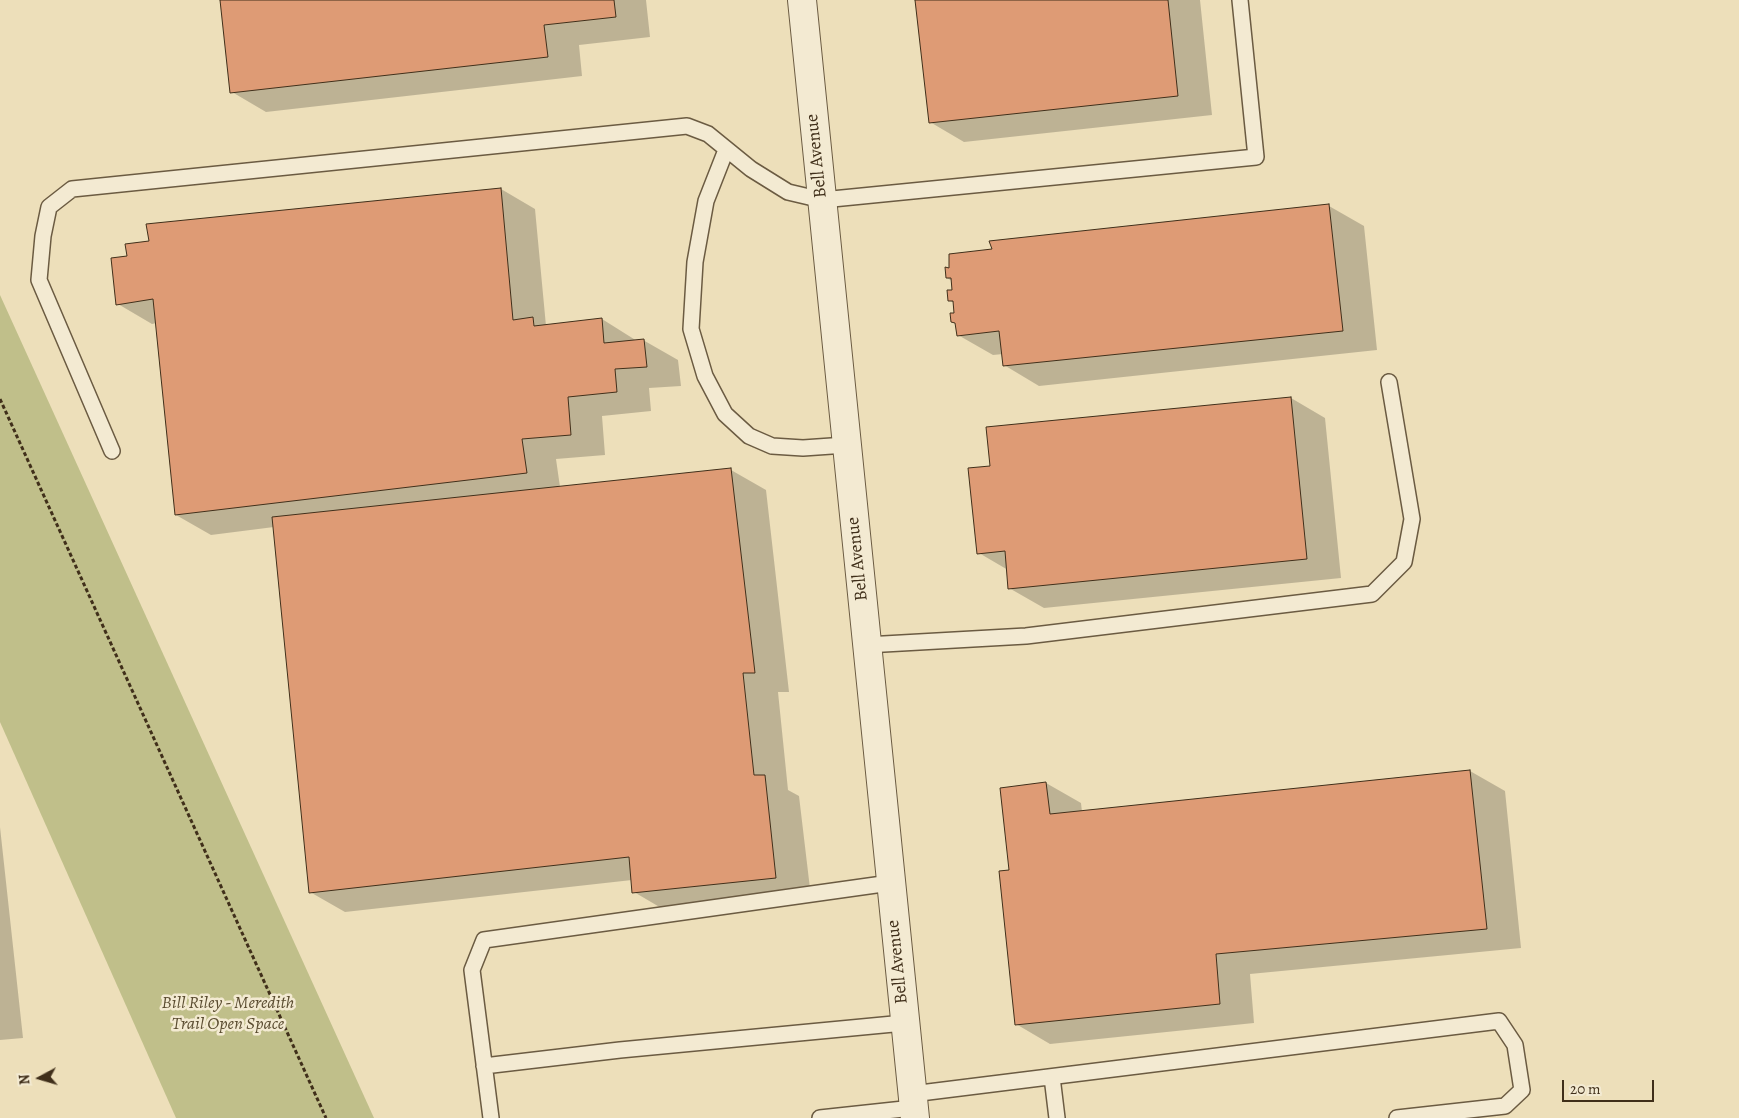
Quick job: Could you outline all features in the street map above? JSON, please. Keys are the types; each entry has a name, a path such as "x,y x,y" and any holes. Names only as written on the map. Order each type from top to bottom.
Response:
{"street":[{"name":"Bell Avenue","path":"802,0 913,1107"}],"lane":[{"path":"112,450 39,280 43,236 49,207 72,190 687,126 708,134 726,150 788,192 822,200 1256,157 1240,0"},
{"path":"726,150 706,201 695,262 691,328 704,376 725,414 749,436 772,446 803,448 846,445"},
{"path":"866,645 1026,636 1372,594 1404,562 1412,519 1389,382"},
{"path":"491,1118 472,970 484,940 890,882"},
{"path":"820,1118 913,1107 1052,1077 1499,1022 1515,1045 1522,1090 1505,1106 1397,1118"},
{"path":"484,1066 630,1049 904,1023"},
{"path":"1052,1077 1057,1118"}],"path":[{"path":"0,399 326,1118"}],"green space":[{"name":"Bill Riley - Meredith Trail Open Space","path":"0,295 374,1118 176,1118 0,722"}],"building":[{"path":"220,0 614,0 616,17 544,25 548,57 230,93"},
{"path":"915,0 1168,0 1178,96 929,123"},
{"path":"501,188 513,320 533,317 534,326 602,318 604,343 644,339 647,367 615,369 617,392 568,397 571,435 522,439 527,473 175,515 153,299 116,305 111,258 127,256 125,244 149,241 146,224"},
{"path":"1329,204 1343,331 1003,366 999,331 957,336 955,323 951,322 950,313 954,313 953,301 948,301 947,290 952,290 951,278 946,278 945,267 949,268 949,254 992,249 989,241"},
{"path":"1291,397 1307,559 1008,589 1005,551 977,554 968,468 990,466 986,427"},
{"path":"731,468 755,673 743,673 754,775 765,775 776,878 632,893 629,857 309,893 272,517"},
{"path":"1470,770 1487,929 1216,954 1220,1004 1015,1025 999,871 1009,870 1000,788 1046,782 1050,814"}]}
